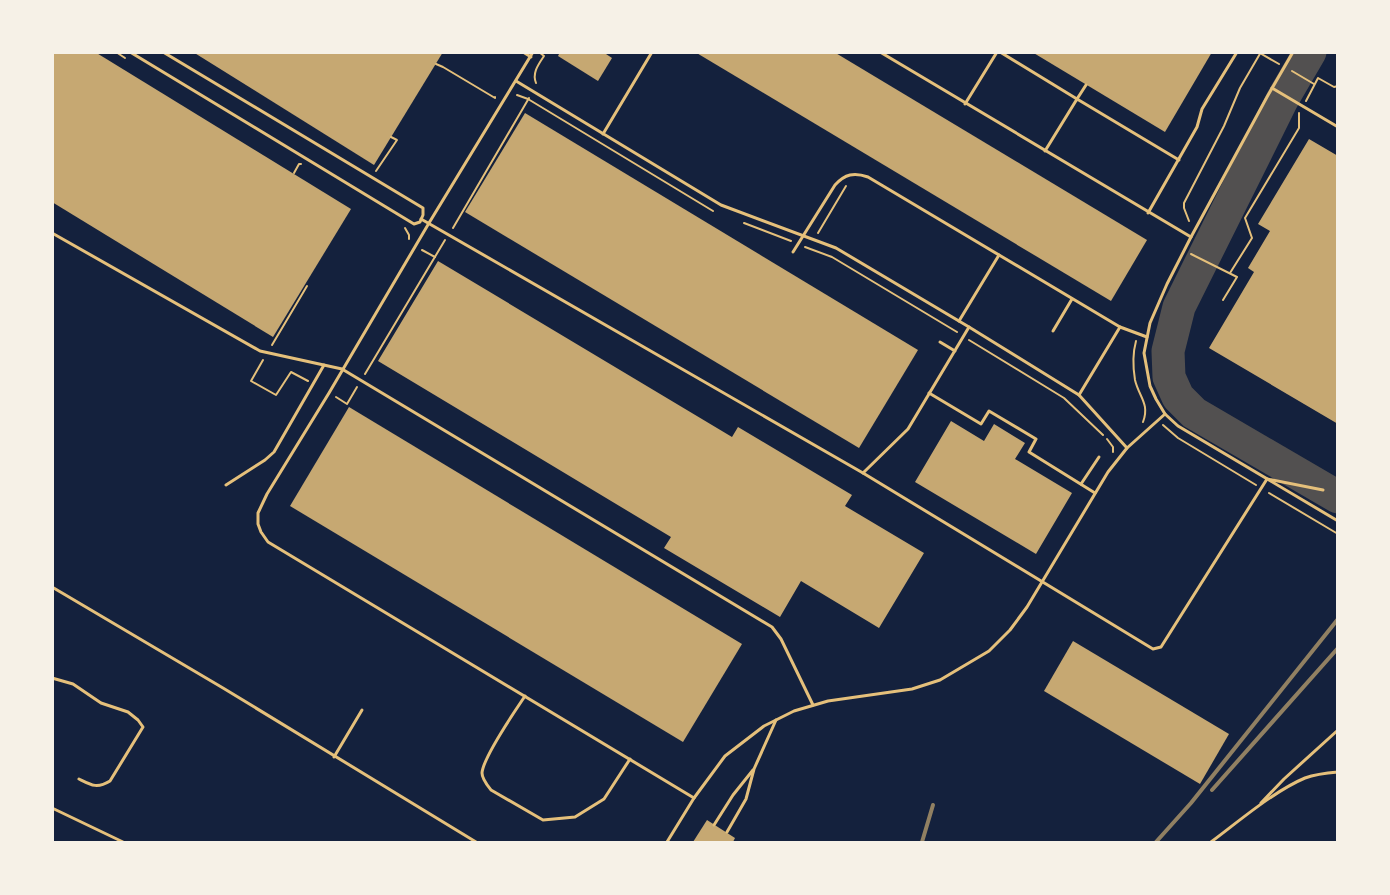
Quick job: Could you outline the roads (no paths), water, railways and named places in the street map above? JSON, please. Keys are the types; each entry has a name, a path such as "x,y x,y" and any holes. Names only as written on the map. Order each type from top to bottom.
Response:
{"lane":[{"path":"130,52 414,224 420,222 424,212 423,208 163,52"},
{"path":"523,52 531,57"},
{"path":"533,52 262,504 258,513 258,524 268,542 694,798"},
{"path":"603,134 652,52"},
{"path":"880,52 1191,237"},
{"path":"965,104 998,52 1179,160"},
{"path":"1148,213 1197,127 1202,109 1237,52"},
{"path":"1293,52 1167,284 1150,323 1144,353 1150,386 1156,399 1165,414 1178,426 1338,521"},
{"path":"516,81 721,205 836,248 969,327 1079,395 1127,448"},
{"path":"1045,152 1086,85"},
{"path":"1272,88 1338,127"},
{"path":"793,252 835,185 853,174 861,175 868,177 1120,327 1147,337"},
{"path":"421,219 863,473 1153,649 1161,647 1267,479"},
{"path":"52,233 260,351 342,369 772,627 781,639 813,705"},
{"path":"959,321 999,255"},
{"path":"1053,330 1072,299"},
{"path":"863,473 908,429 969,327"},
{"path":"1079,395 1120,327"},
{"path":"940,342 955,351"},
{"path":"226,485 274,452 324,365"},
{"path":"929,393 981,424 989,411 1036,439 1029,452 1095,493"},
{"path":"667,843 694,798 726,756 764,726 794,711 828,701 912,689 940,680 989,651 1010,630 1027,607 1108,472 1127,448 1165,414"},
{"path":"1082,484 1099,457"},
{"path":"1267,479 1323,490"},
{"path":"52,587 476,843"},
{"path":"52,678 73,684 101,703 128,712 138,720 142,727 110,781 103,786 93,786 79,779"},
{"path":"525,696 487,757 482,773 486,784 491,789 543,820 575,817 604,799 630,759"},
{"path":"334,757 362,710"},
{"path":"727,832 746,799 754,769 776,720"},
{"path":"1256,808 1338,730"},
{"path":"714,825 733,795 754,769"},
{"path":"1211,843 1256,808 1290,786 1322,773 1338,772"},
{"path":"52,808 123,843"}],"railway":[{"path":"1156,842 1191,803 1338,619"},
{"path":"1212,790 1338,648"},
{"path":"922,842 933,805"}]}
